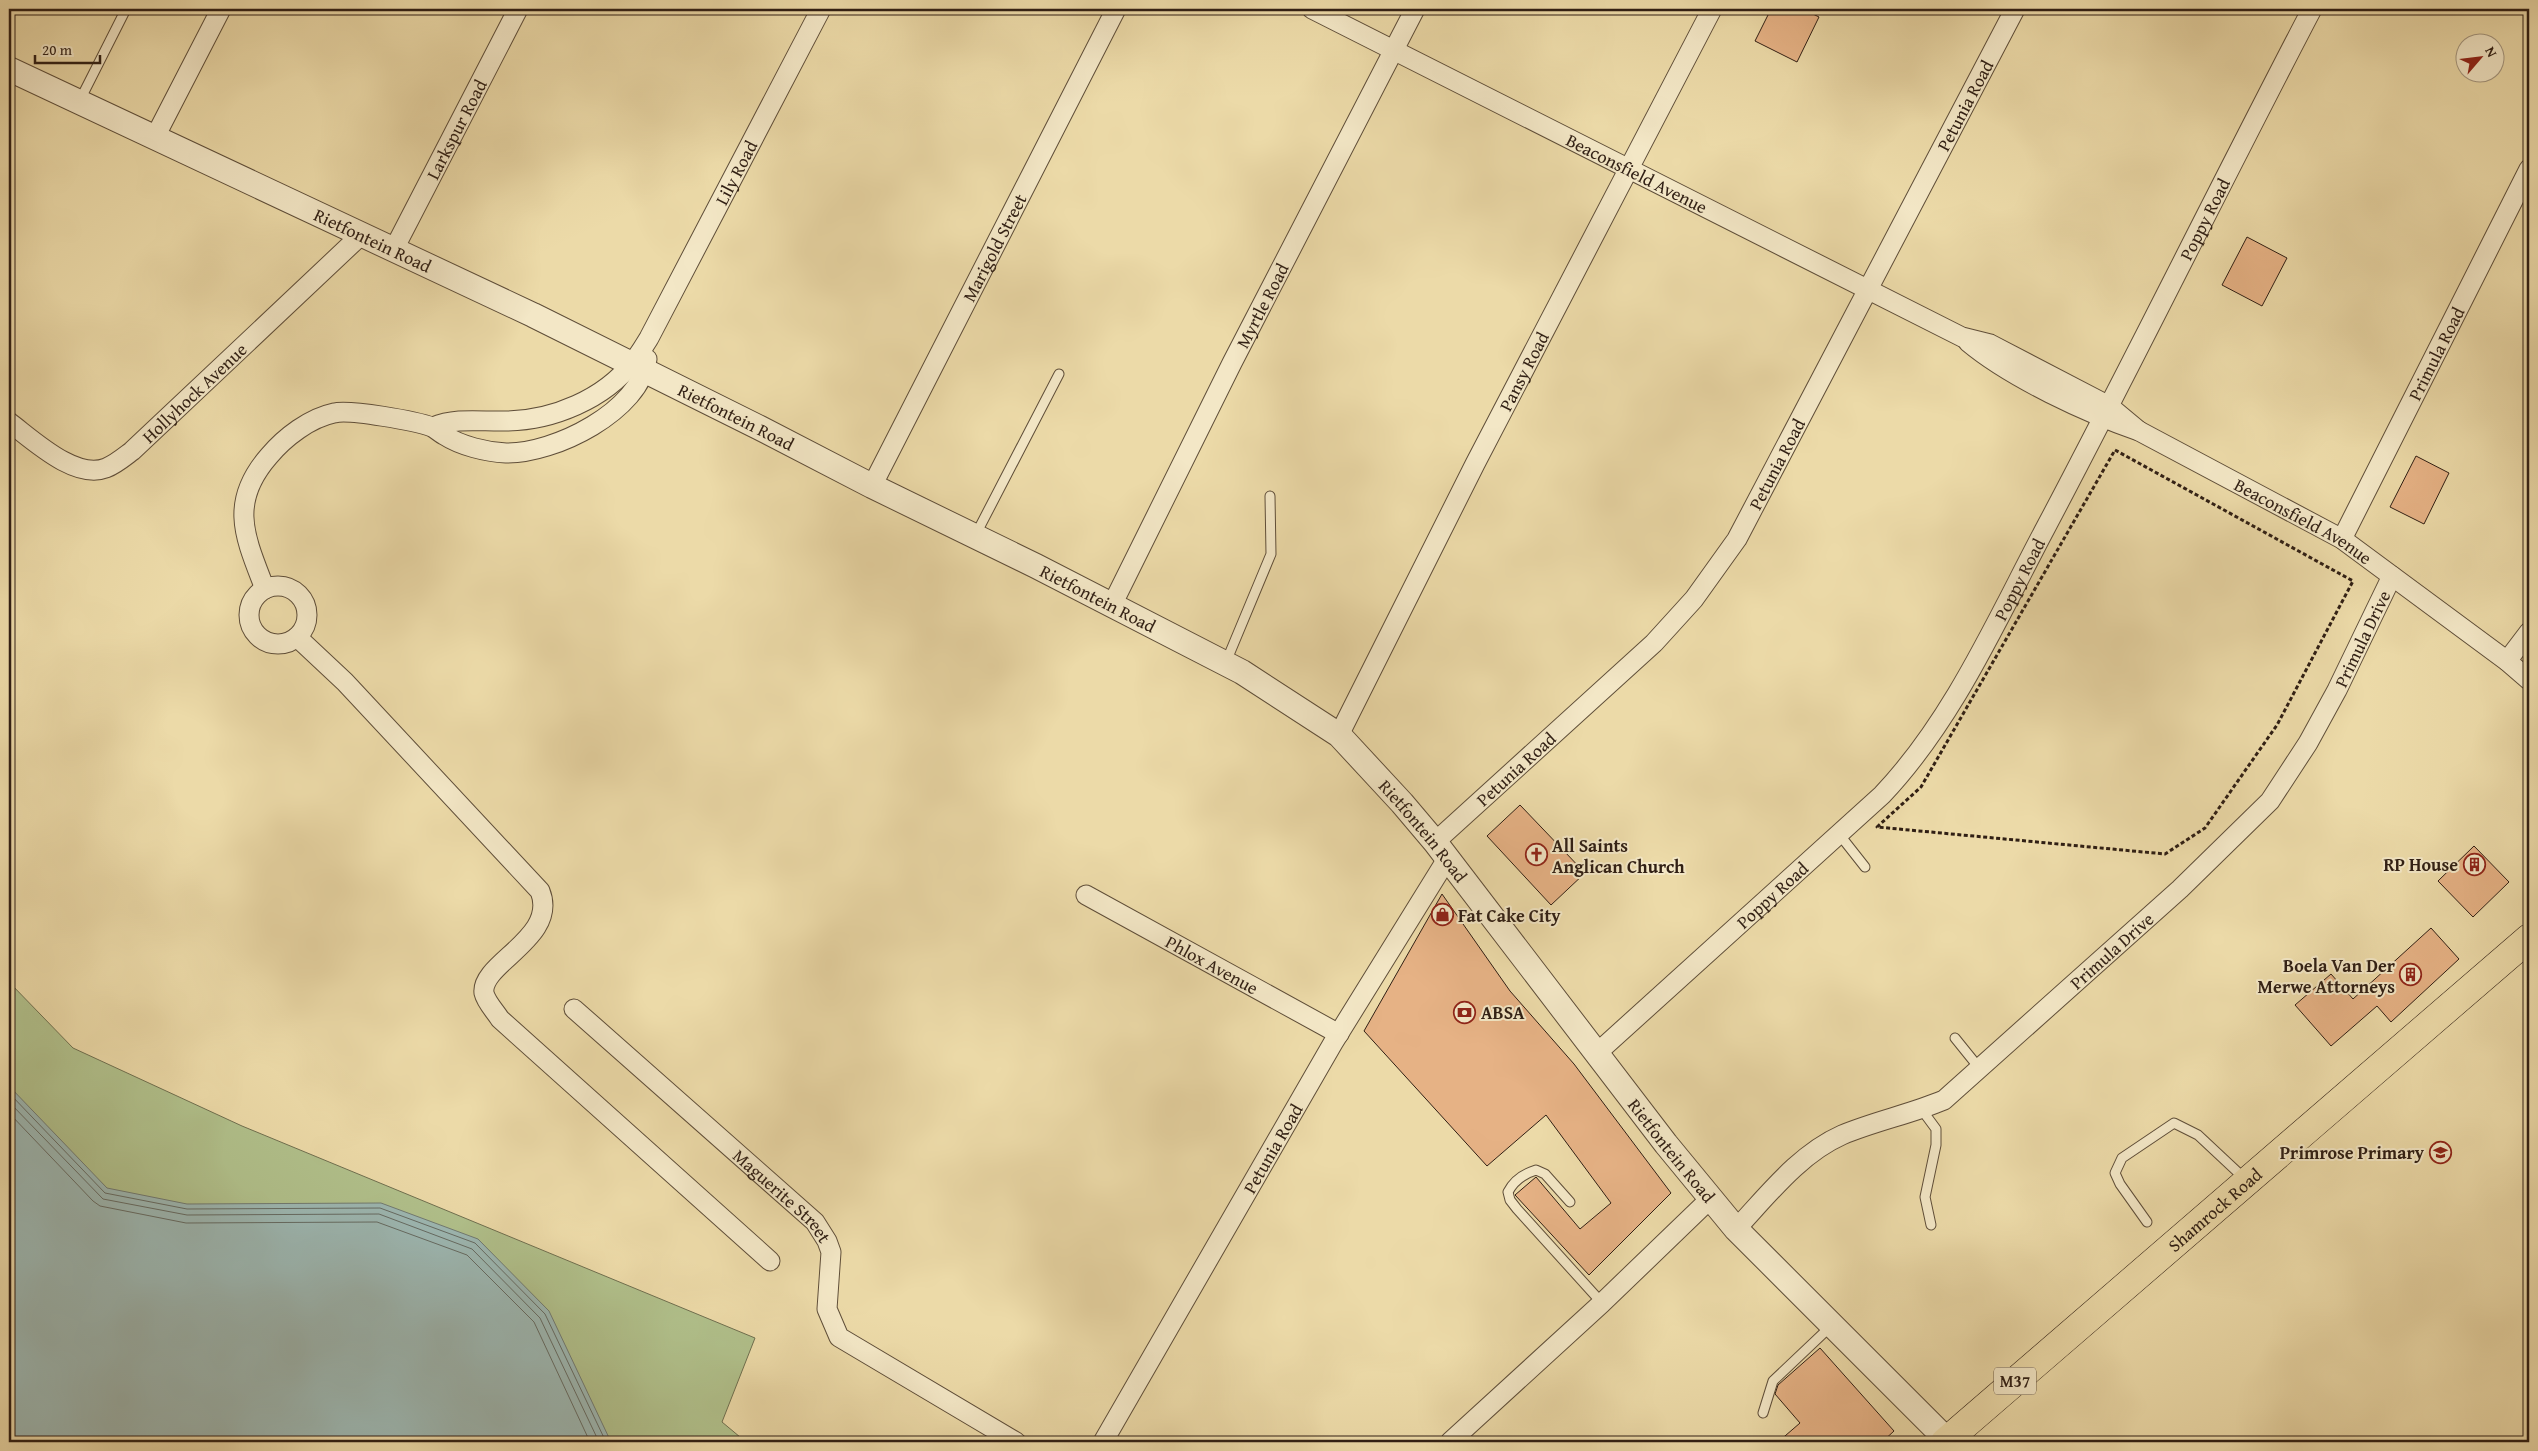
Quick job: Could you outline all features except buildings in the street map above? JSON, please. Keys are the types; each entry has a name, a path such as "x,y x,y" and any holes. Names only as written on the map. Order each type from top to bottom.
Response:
{"main road":[{"name":"Shamrock Road","path":"1947,1442 2529,938"}],"street":[{"path":"155,136 221,9"},
{"name":"Larkspur Road","path":"394,249 518,9"},
{"name":"Lily Road","path":"639,368 649,338 821,9"},
{"name":"Marigold Street","path":"872,486 1116,9"},
{"name":"Beaconsfield Avenue","path":"1312,9 1869,289 1962,337 1991,360 2106,412 2342,539 2507,661 2529,680"},
{"name":"Myrtle Road","path":"1112,605 1232,363 1415,9"},
{"name":"Pansy Road","path":"1339,735 1475,464 1712,9"},
{"name":"Petunia Road","path":"1102,1442 1339,1034 1441,850 1654,643 1694,599 1737,539 2015,9"},
{"name":"Poppy Road","path":"1597,1052 1839,834 1905,771 1930,737 1962,686 2106,412 2217,191 2312,9"},
{"name":"Rietfontein Road","path":"9,70 155,136 360,236 394,249 760,428 1226,664 1339,735 1402,802 1441,850 1666,1144 1736,1229 1947,1442"},
{"name":"Primula Road","path":"2342,539 2529,169"},
{"name":"Hollyhock Avenue","path":"9,422 75,468 93,471 105,469 132,451 360,236"},
{"path":"265,589 248,547 242,509 255,471 275,449 302,428 336,412 387,417 433,427 457,442 489,451 517,453 536,450 568,438 622,404 636,390 639,368"},
{"path":"433,427 457,420 510,421 564,410 587,400 639,368"},
{"name":"Primula Drive","path":"1736,1229 1781,1181 1823,1146 1842,1135 1922,1110 1944,1100 2180,889 2270,801 2308,743 2337,690 2392,576"},
{"path":"276,586 288,588 298,594 305,604 307,616 304,628 297,637 286,643 274,644 263,640 254,631 250,620 250,608 255,597 265,589 276,586"},
{"path":"2507,661 2529,632"},
{"path":"297,637 345,682 540,891 545,902 543,916 528,937 495,972 484,988 484,994 500,1019 770,1261"},
{"name":"Phlox Avenue","path":"1086,895 1339,1034"},
{"name":"Maguerite Street","path":"574,1009 815,1222 827,1241 831,1252 827,1309 839,1337 1016,1442"},
{"path":"1450,1442 1602,1303 1711,1198"}],"lane":[{"path":"79,102 126,9"},
{"path":"975,536 1059,374"},
{"path":"1226,664 1271,554 1270,496"},
{"path":"1839,834 1865,867"},
{"path":"1955,1038 1980,1069"},
{"path":"1922,1110 1936,1129 1936,1145 1925,1197 1932,1225"},
{"path":"2147,1222 2120,1184 2115,1173 2122,1158 2174,1123 2198,1135 2247,1181"},
{"path":"1570,1202 1545,1174 1536,1170 1520,1177 1512,1184 1508,1192 1510,1200 1517,1209 1602,1303"},
{"path":"1764,1414 1773,1381 1831,1326"}],"path":[{"path":"2116,450 2353,581 2276,725 2205,828 2165,854 1877,827 1922,788 2116,450"}],"green space":[{"path":"9,982 73,1048 242,1126 755,1338 722,1422 746,1442 9,1442"}],"water":[{"path":"9,1086 107,1188 187,1204 381,1203 478,1239 549,1311 611,1442 9,1442"}],"place":[{"name":"All Saints Anglican Church","path":"1536,855"},
{"name":"RP House","path":"2474,864"},
{"name":"Fat Cake City","path":"1442,915"},
{"name":"Boela Van Der Merwe Attorneys","path":"2411,975"},
{"name":"ABSA","path":"1465,1012"},
{"name":"Primrose Primary","path":"2440,1152"}]}
